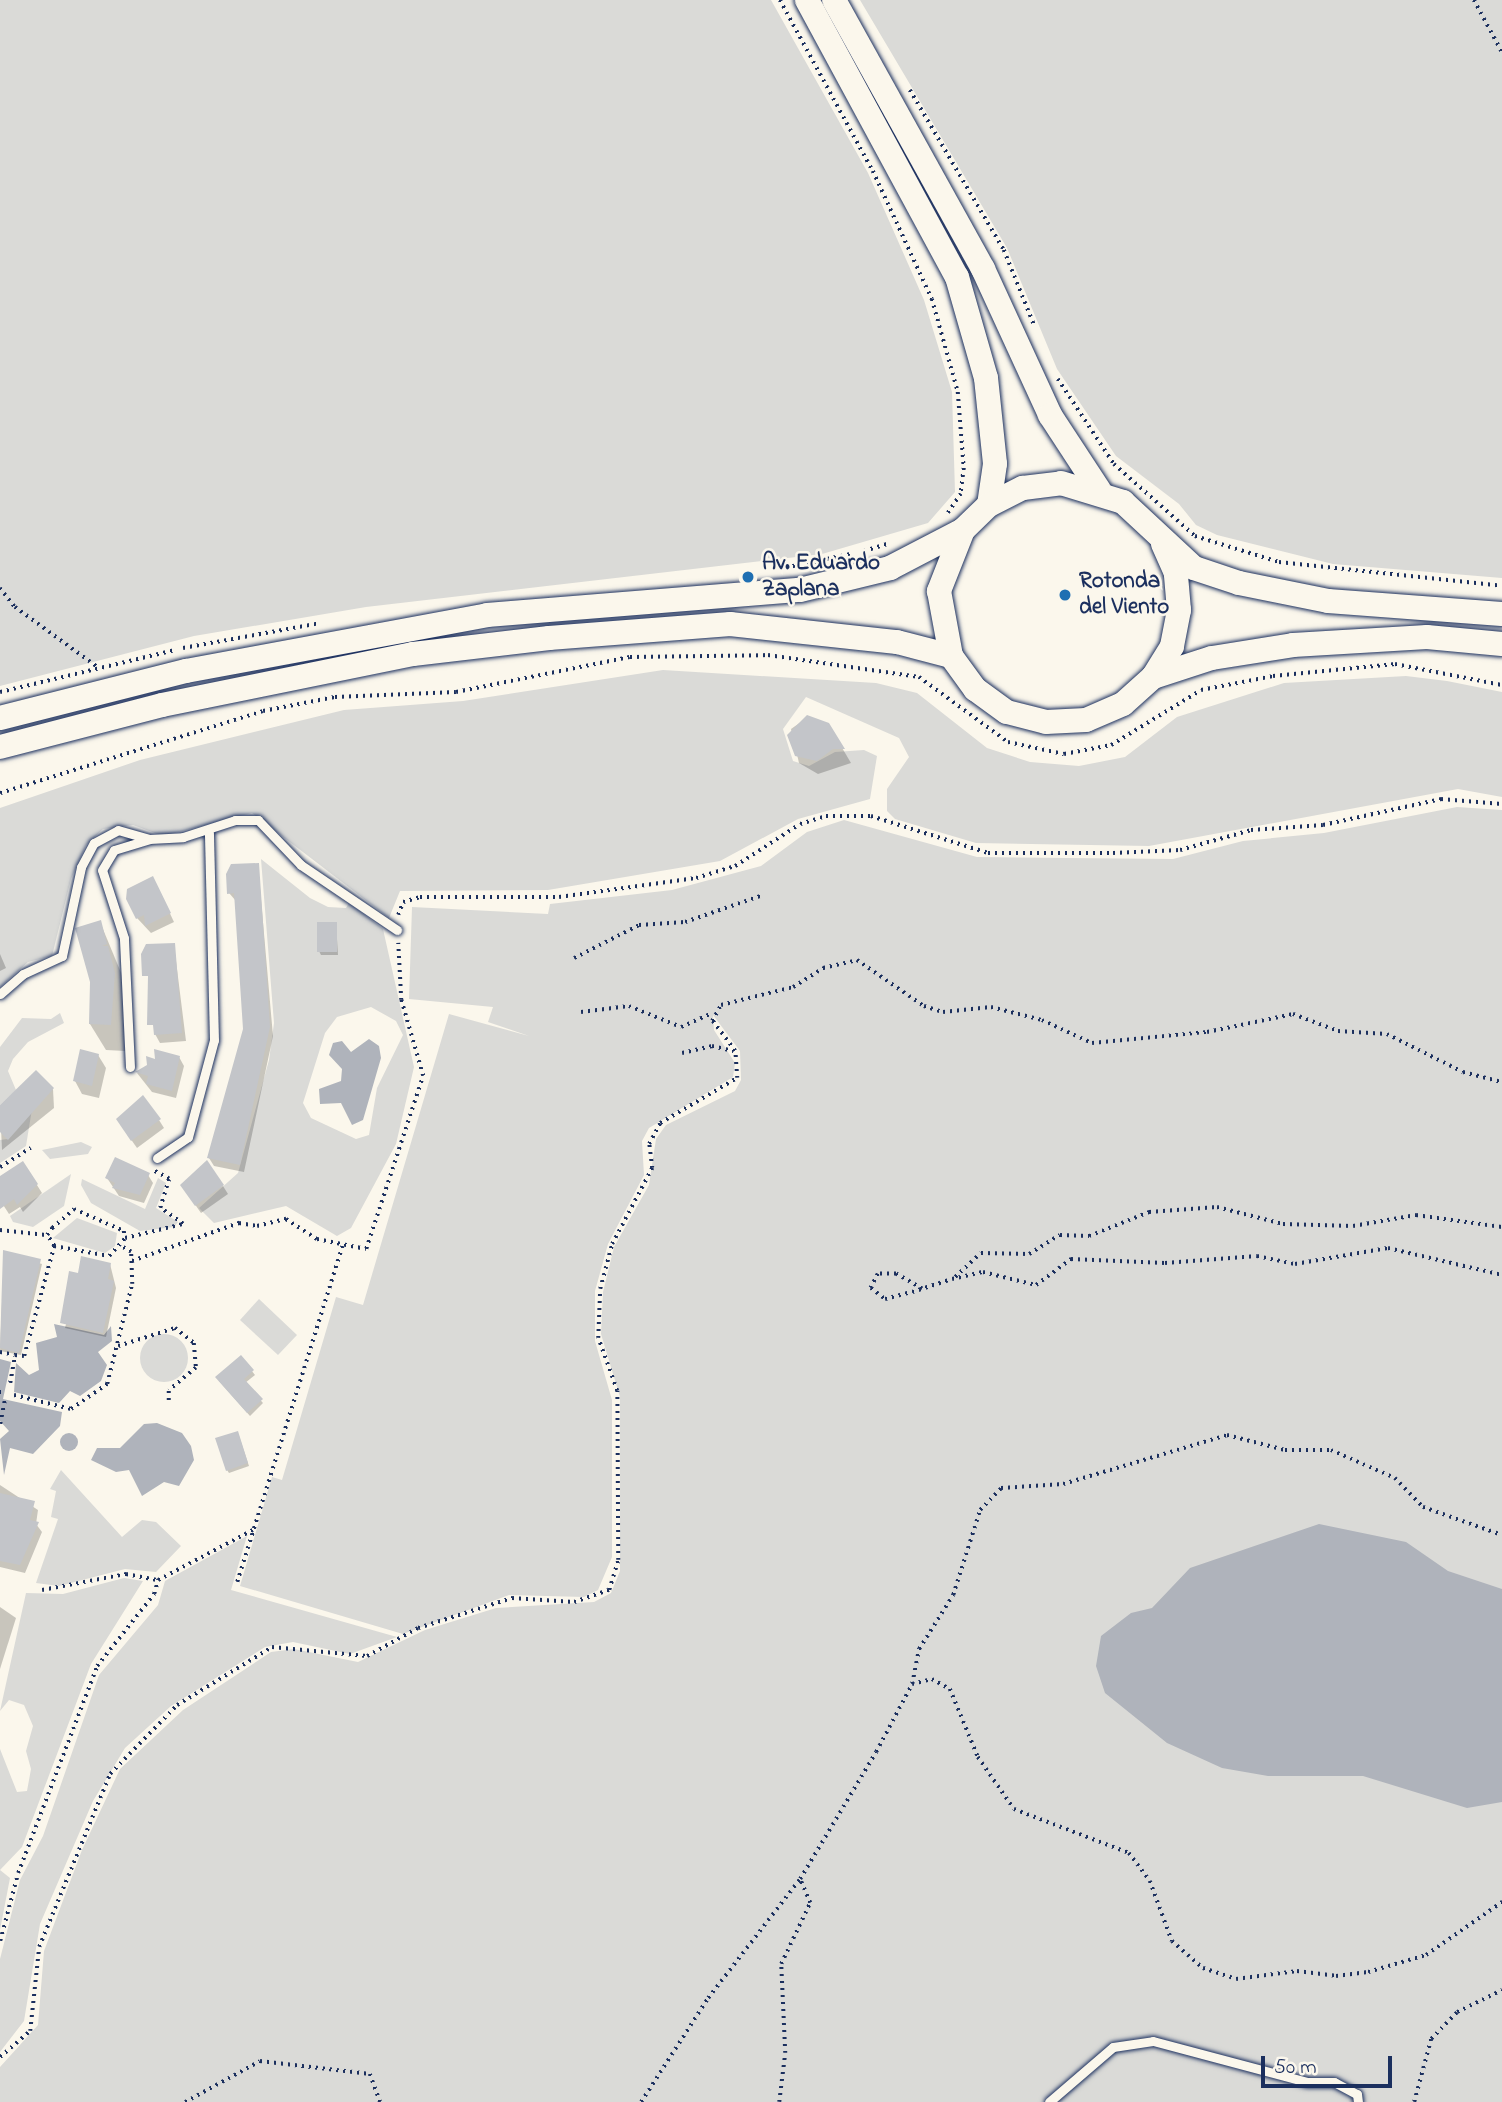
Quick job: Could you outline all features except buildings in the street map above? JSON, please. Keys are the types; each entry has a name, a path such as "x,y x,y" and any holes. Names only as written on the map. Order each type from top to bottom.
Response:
{"main road":[{"path":"807,0 957,277 986,378 995,464 989,505"},
{"path":"834,0 983,270 1050,415 1099,490"},
{"path":"0,718 187,671 487,615 800,590 890,569 955,523 989,505 1023,488 1061,483 1099,490 1124,502 1194,569 1239,583 1328,601 1502,614"},
{"path":"955,523 939,591 951,656 975,689 996,704 1046,722 1099,715 1124,704 1153,677 1171,646 1179,610 1176,573 1161,540"},
{"path":"0,747 162,705 413,654 549,638 730,624 897,642 951,656"},
{"path":"1153,677 1212,658 1293,645 1427,637 1502,643"}],"lane":[{"path":"130,1067 124,938 102,870 114,850 149,839 209,833 235,820 258,820 301,865 397,930"},
{"path":"0,994 23,974 62,956 69,904 94,843 118,830 149,839"},
{"path":"157,1158 188,1137 214,1040 209,833"},
{"path":"1049,2102 1113,2047 1153,2041 1307,2082 1334,2082 1357,2094 1358,2102"}],"path":[{"path":"780,0 873,170 932,299 958,392 964,468 955,523"},
{"path":"1475,0 1502,52"},
{"path":"906,84 1004,250 1038,335"},
{"path":"1052,371 1114,464 1195,536 1279,562 1502,586"},
{"path":"775,570 900,541"},
{"path":"0,588 15,607 99,668"},
{"path":"0,692 99,668 333,621"},
{"path":"0,793 263,711 335,697 456,692 630,657 768,655 919,677 1008,742 1064,754 1111,745 1201,690 1273,677 1395,664 1502,685"},
{"path":"132,1261 239,1223 257,1226 286,1219 342,1246 366,1250 423,1076 401,1000 397,930 403,902 420,897 559,897 696,878 735,866 800,824 826,816 871,816 988,853 1113,853 1181,850 1251,830 1323,825 1441,799 1502,804"},
{"path":"574,958 639,925 685,922 763,895"},
{"path":"580,1012 629,1006 681,1027 712,1013 793,987 843,960 857,960 924,1006 943,1012 991,1007 1042,1020 1091,1044 1207,1032 1293,1014 1338,1031 1387,1034 1463,1072 1502,1082"},
{"path":"0,2057 30,2031 39,1947 110,1774 177,1704 272,1647 367,1656 418,1628 512,1598 574,1602 608,1590 618,1560 617,1391 598,1338 600,1289 612,1244 652,1168 649,1144 660,1123 730,1087 737,1078 735,1051 712,1013"},
{"path":"682,1053 712,1046 735,1051"},
{"path":"0,1167 30,1148"},
{"path":"125,1238 183,1224 160,1208 159,1195 169,1183 152,1172 157,1158"},
{"path":"952,1279 981,1253 1029,1254 1060,1235 1090,1236 1149,1212 1217,1207 1283,1224 1353,1226 1416,1215 1502,1227"},
{"path":"0,1230 47,1235 74,1209 124,1231 125,1238 122,1247 108,1256 54,1246 47,1235"},
{"path":"0,1352 24,1356 54,1246"},
{"path":"237,1582 253,1530 284,1448 342,1246"},
{"path":"14,1395 71,1409 107,1384 118,1346 132,1261 122,1247"},
{"path":"922,1289 896,1274 878,1274 871,1288 885,1299 922,1289 952,1279 983,1272 1036,1285 1071,1259 1165,1263 1257,1256 1295,1264 1388,1248 1502,1275"},
{"path":"118,1346 175,1328 194,1343 196,1368 169,1391 169,1403"},
{"path":"10,1384 15,1355"},
{"path":"0,1424 5,1399"},
{"path":"641,2102 708,1998 800,1879 912,1684 919,1649 953,1595 980,1510 1000,1488 1063,1485 1227,1435 1284,1450 1331,1450 1395,1478 1423,1507 1502,1535"},
{"path":"42,1590 126,1574 158,1580 253,1530"},
{"path":"0,1941 18,1873 97,1667 154,1594 158,1580"},
{"path":"912,1684 932,1679 950,1689 978,1757 1014,1809 1129,1853 1150,1881 1172,1941 1203,1968 1236,1979 1297,1970 1336,1976 1368,1972 1426,1955 1502,1902"},
{"path":"779,2102 785,2053 781,1964 810,1903 800,1879"},
{"path":"1414,2102 1431,2039 1457,2012 1502,1990"},
{"path":"185,2102 260,2061 370,2074 380,2102"}],"shaded area":[{"path":"0,0 771,0 868,173 924,300 952,392 955,492 928,523 822,554 366,607 194,636 0,686"},
{"path":"860,0 1502,0 1502,578 1333,564 1217,535 1196,525 1179,504 1116,456 1057,369 1007,248"},
{"path":"663,670 876,683 917,693 987,748 1030,762 1079,766 1125,757 1177,717 1284,683 1406,676 1447,681 1502,692 1502,797 1458,789 1149,846 976,843 895,819 887,811 887,789 909,757 899,738 806,697 783,729 793,761 809,766 835,752 864,750 877,756 870,799 798,819 720,861 548,890 400,891 389,918 252,813 163,836 133,825 103,829 86,845 71,879 52,956 28,962 0,987 0,808 140,760 344,710 463,701"},
{"path":"1457,807 1502,810 1502,2102 0,2102 0,2067 38,2025 44,1951 82,1850 120,1769 183,1710 271,1652 294,1649 358,1662 425,1630 496,1608 594,1602 611,1593 620,1571 620,1397 601,1334 603,1292 614,1247 649,1185 656,1139 666,1125 735,1091 741,1080 740,1051 713,1015 714,1030 735,1063 733,1077 649,1128 642,1141 644,1175 608,1244 595,1291 595,1341 612,1400 612,1557 598,1590 584,1597 509,1595 403,1634 240,1586 272,1477 282,1480 336,1297 363,1305 449,1014 529,1036 488,1022 493,1007 409,999 412,907 548,914 550,904 672,890 761,866 807,832 844,820 977,857 1173,859 1243,841 1324,833"},
{"path":"261,859 310,898 328,907 346,908 349,903 383,929 414,1067 396,1144 351,1228 337,1236 286,1206 214,1223 199,1208 238,1173 269,1060 274,1023","holes":["371,1007 396,1021 403,1035 377,1088 369,1135 356,1139 311,1118 303,1103 325,1033 337,1017"]},
{"path":"60,1013 64,1023 28,1042 13,1059 8,1071 16,1090 0,1105 0,1047 22,1018 51,1019"},
{"path":"369,1039 379,1046 381,1058 363,1120 352,1125 341,1103 320,1104 319,1089 341,1081 342,1069 329,1055 333,1043 342,1041 351,1052"},
{"path":"32,1109 26,1146 0,1163 0,1140 8,1139"},
{"path":"81,1142 92,1147 88,1154 50,1159 42,1150"},
{"path":"71,1174 64,1206 33,1227 13,1222 10,1216"},
{"path":"158,1178 166,1183 156,1208 178,1222 174,1227 140,1231 91,1203 81,1185 82,1179 145,1209"},
{"path":"77,1218 117,1233 115,1246 105,1253 53,1238"},
{"path":"259,1299 297,1335 278,1355 240,1320"},
{"path":"54,1324 104,1335 111,1326 112,1341 98,1352 107,1365 101,1381 80,1396 70,1391 59,1403 14,1392 16,1363 29,1375 39,1370 36,1343 57,1337"},
{"path":"164,1334 181,1341 188,1358 181,1375 164,1382 147,1375 140,1358 147,1341"},
{"path":"0,1359 11,1362 3,1399 62,1412 60,1426 33,1454 10,1448 4,1475 0,1439 9,1431 0,1421"},
{"path":"157,1423 182,1433 191,1446 194,1460 179,1486 164,1482 142,1496 129,1470 116,1472 91,1460 97,1448 120,1448 144,1424"},
{"path":"69,1433 75,1436 78,1442 75,1448 69,1451 63,1448 60,1442 63,1436"},
{"path":"61,1470 122,1537 142,1520 156,1522 181,1546 156,1572 125,1569 59,1586 36,1583 58,1519 51,1517 56,1491 50,1489"},
{"path":"1319,1524 1406,1542 1448,1571 1502,1589 1502,1802 1467,1808 1363,1776 1268,1776 1222,1768 1167,1743 1105,1693 1096,1666 1101,1636 1131,1613 1152,1608 1190,1568"},
{"path":"247,1536 231,1590 397,1637 350,1654 293,1642 265,1647 171,1706 125,1748 93,1801 40,1924 24,2021 0,2052 0,1959 20,1880 43,1836 99,1675 158,1605 165,1581"},
{"path":"124,1578 143,1581 91,1664 22,1847 0,1870 0,1749 17,1792 27,1791 31,1769 26,1751 33,1726 24,1705 9,1700 0,1711 26,1593 63,1594"},
{"path":"0,1870 10,1878 0,1930"}],"place":[{"name":"Av. Eduardo Zaplana","path":"748,577"},
{"name":"Rotonda del Viento","path":"1065,595"}]}
